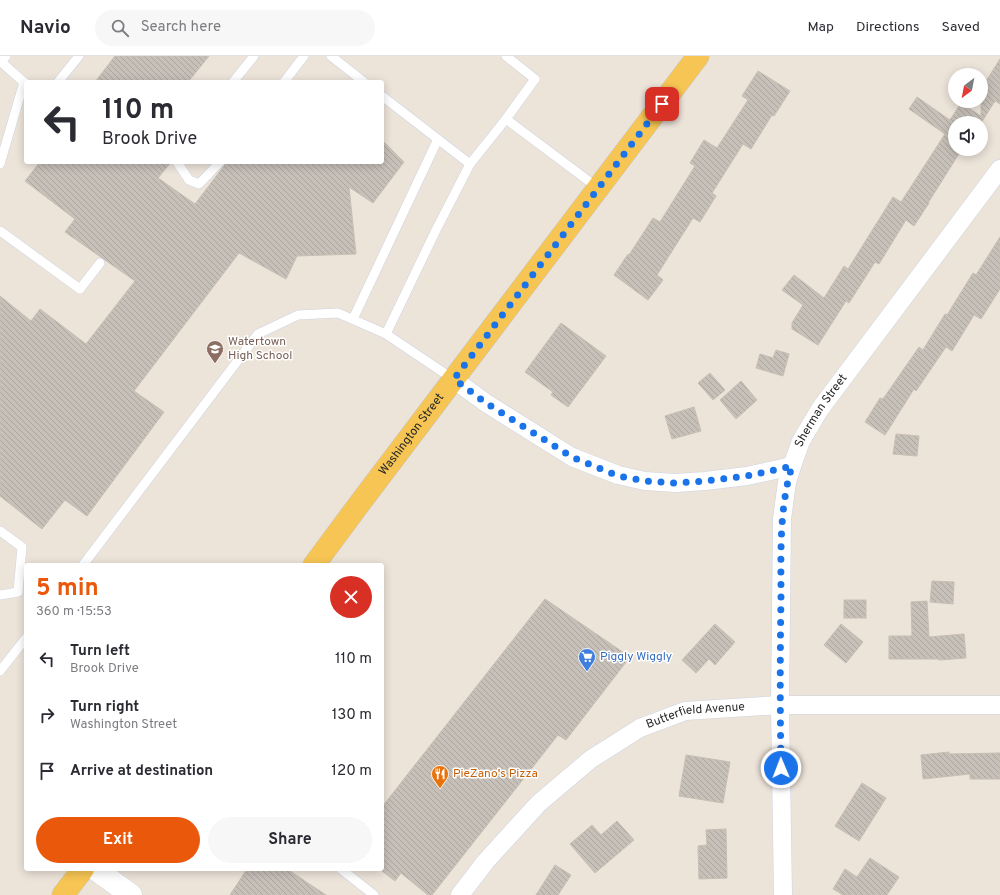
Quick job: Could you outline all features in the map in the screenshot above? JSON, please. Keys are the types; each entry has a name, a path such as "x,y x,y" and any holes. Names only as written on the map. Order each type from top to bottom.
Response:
{"main road":[{"name":"Washington Street","path":"315,563 698,56"},
{"path":"63,895 81,871"}],"street":[{"name":"Sherman Street","path":"783,895 780,705 782,519 787,482 801,442 820,409 1000,169"},
{"path":"454,379 486,403 572,457 618,476 645,481 683,483 747,476 792,466"},
{"name":"Butterfield Avenue","path":"460,895 486,861 539,803 591,759 640,728 685,711 780,705 1000,705"},
{"path":"98,871 131,895"}],"lane":[{"path":"6,56 1,62 24,82"},
{"path":"60,80 79,56"},
{"path":"235,80 254,56"},
{"path":"286,80 304,56"},
{"path":"331,56 361,80"},
{"path":"386,334 436,230 470,164 506,119 535,79 506,56"},
{"path":"0,164 24,86"},
{"path":"384,98 470,164"},
{"path":"506,119 598,188"},
{"path":"353,320 438,139"},
{"path":"178,164 189,180 199,184 218,164"},
{"path":"0,230 80,289 100,264"},
{"path":"85,563 258,334 298,315 338,313 386,334 454,379"},
{"path":"0,531 22,547 18,592"},
{"path":"0,595 18,592"},
{"path":"18,592 24,597"},
{"path":"0,671 24,641"},
{"path":"344,871 374,895"}],"building":[{"path":"115,56 209,56 190,80 97,80"},
{"path":"1000,59 1000,104 995,101 985,116 981,116 981,108 988,108 988,78"},
{"path":"758,71 790,91 774,116 772,115 751,149 743,144 712,193 716,196 700,222 693,218 657,275 663,280 648,300 614,275 653,218 660,222 695,166 690,163 704,140 717,148 748,100 742,96"},
{"path":"917,97 948,119 948,156 958,156 914,226 906,220 879,264 875,262 849,303 846,301 818,345 792,329 792,323 803,305 782,290 794,275 824,298 844,266 848,269 893,197 901,202 945,134 909,109"},
{"path":"958,108 969,108 981,116 953,116"},
{"path":"384,142 404,162 373,203 349,187 356,254 297,256 286,279 239,253 134,391 164,412 87,516 65,500 42,529 0,496 0,296 31,321 40,309 86,344 135,281 65,232 75,219 25,181 38,164 169,164 158,178 195,204 225,164 384,164"},
{"path":"1000,237 1000,289 981,319 974,315 952,351 946,347 916,391 914,389 885,435 865,422 880,398 883,399 919,347 923,350 945,314 947,315 973,273 976,275"},
{"path":"561,323 606,356 568,407 551,395 553,392 525,372"},
{"path":"776,350 789,354 783,376 756,368 760,354 773,358"},
{"path":"710,373 725,390 713,400 698,383"},
{"path":"741,381 757,400 736,419 720,400"},
{"path":"694,407 701,431 672,439 665,416"},
{"path":"896,434 919,436 917,456 893,454"},
{"path":"932,581 954,582 953,604 930,602"},
{"path":"545,599 630,657 566,740 558,735 432,895 428,895 401,873 395,881 382,871 384,871 384,804"},
{"path":"844,600 866,600 866,618 844,618"},
{"path":"927,601 929,637 964,634 966,658 939,660 889,659 889,636 912,636 911,602"},
{"path":"715,624 735,642 715,665 709,659 696,673 682,660"},
{"path":"841,624 863,642 846,663 824,645"},
{"path":"949,752 949,754 1000,753 1000,779 970,779 970,774 923,779 921,755"},
{"path":"686,755 730,762 723,803 679,796"},
{"path":"862,783 886,798 859,841 835,826"},
{"path":"617,821 634,840 595,873 570,844 592,825 601,835"},
{"path":"726,829 727,878 699,879 698,846 707,845 706,830"},
{"path":"870,858 899,877 887,895 843,895 833,889 845,869 857,877"},
{"path":"555,865 571,875 558,895 536,895"},
{"path":"246,871 290,871 326,895 230,895"}],"place":[{"name":"Watertown High School","path":"215,364"},
{"name":"Piggly Wiggly","path":"587,672"},
{"name":"PieZano's Pizza","path":"440,789"}],"route":[{"path":"662,104 454,379 486,403 572,457 618,476 645,481 675,483 747,476 792,466 787,482 782,519 780,705 781,768"}]}
